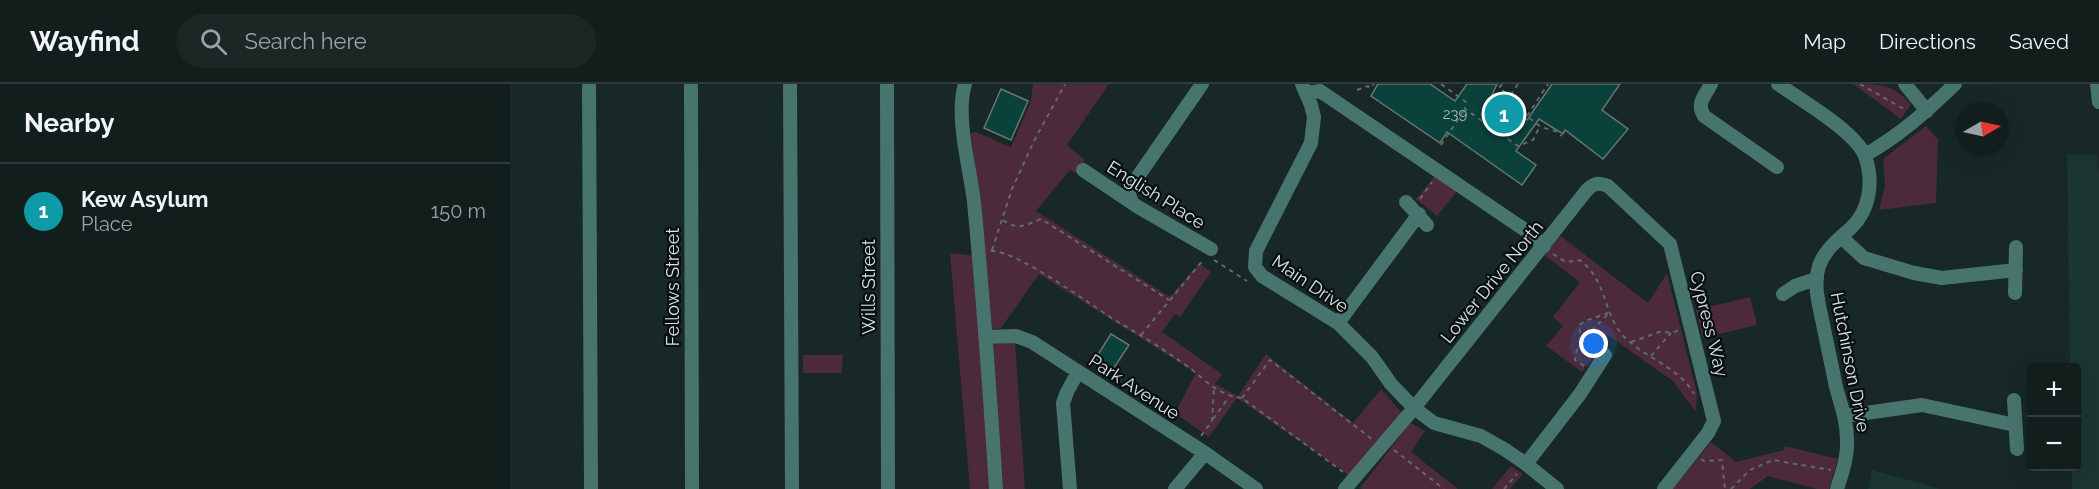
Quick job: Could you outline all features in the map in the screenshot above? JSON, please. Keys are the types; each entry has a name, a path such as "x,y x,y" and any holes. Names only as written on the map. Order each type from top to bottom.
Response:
{"street":[{"path":"589,84 591,489"},
{"name":"Fellows Street","path":"691,84 692,489"},
{"path":"790,84 792,489"},
{"name":"Wills Street","path":"887,84 888,489"},
{"path":"965,84 963,129 973,192 996,489"},
{"path":"1132,201 1129,195 1130,188 1202,84"},
{"path":"1711,84 1701,101 1700,107 1704,116 1777,168"},
{"path":"1778,84 1842,129 1856,142 1865,155 1888,142 1927,111 1955,84"},
{"path":"1905,84 1927,111"},
{"path":"2097,84 2099,102"},
{"path":"1304,88 1320,91 1531,234 1544,246"},
{"name":"Main Drive","path":"1304,88 1314,117 1311,142 1256,251 1255,267 1262,276 1338,323 1372,357 1391,384 1414,408 1434,423 1481,436 1521,469 1557,489"},
{"name":"Hutchinson Drive","path":"1837,489 1847,454 1845,416 1837,390 1819,305 1816,279 1827,250 1853,226 1864,210 1870,194 1869,172 1865,155"},
{"name":"English Place","path":"1083,170 1138,207 1211,249"},
{"name":"Lower Drive North","path":"1349,484 1414,408 1587,190 1594,184 1601,183"},
{"name":"Cypress Way","path":"1601,183 1608,186 1670,244 1714,421 1708,434 1664,489"},
{"path":"1338,323 1412,208 1427,225"},
{"path":"1841,237 1864,258 1914,273 1942,278 2016,270"},
{"path":"2015,293 2016,247"},
{"path":"1783,294 1795,285 1816,279"},
{"name":"Park Avenue","path":"986,338 1020,337 1205,453 1256,489"},
{"path":"1521,469 1580,394 1605,355"},
{"path":"1070,489 1063,403 1066,392 1078,372"},
{"path":"2014,400 2017,449"},
{"path":"1845,416 1923,405 2015,425"},
{"path":"1175,489 1205,453"}],"path":[{"path":"1065,84 1033,143 1012,189 992,250 1002,251 1046,275 1187,365 1214,388 1229,397 1242,398 1349,484"},
{"path":"1357,90 1368,86 1371,88 1374,84"},
{"path":"1441,84 1466,102 1465,109 1441,145"},
{"path":"1502,84 1499,88 1521,104 1524,114 1540,126 1562,136"},
{"path":"1510,96 1518,84"},
{"path":"1527,116 1548,84"},
{"path":"1860,84 1904,108 1912,107 1927,111"},
{"path":"1465,109 1518,146 1533,140 1540,126"},
{"path":"1412,208 1439,172"},
{"path":"1003,220 1011,226 1019,227 1041,219 1169,300"},
{"path":"1544,246 1558,259 1566,262 1580,261 1589,268 1599,282 1610,312 1622,334 1685,382 1697,400"},
{"path":"1141,335 1207,256 1247,281"},
{"path":"1582,342 1579,326 1585,321 1610,312"},
{"path":"1594,370 1575,360 1575,354 1582,342 1610,312"},
{"path":"1651,356 1671,333 1691,326"},
{"path":"1631,342 1662,331 1671,333"},
{"path":"1242,398 1270,360 1365,435 1374,441 1383,443 1444,489"},
{"path":"1212,421 1214,388"},
{"path":"1198,440 1229,397"},
{"path":"1693,452 1704,461 1722,460 1725,489"},
{"path":"1731,489 1750,470 1773,459 1842,472"},
{"path":"1503,489 1521,469"}],"shaded area":[{"path":"1033,84 1109,84 1067,145 1085,160 1075,173 1070,170 1036,211 1170,297 1199,263 1211,272 1180,317 1175,314 1162,332 1222,374 1215,384 1238,396 1266,354 1353,423 1381,389 1402,413 1350,476 1237,398 1209,437 1175,413 1196,373 1039,274 1001,328 992,329 994,344 1015,342 1025,489 970,489 950,253 985,257 971,133 976,132 1011,147 1031,101"},
{"path":"1853,84 1885,86 1898,92 1911,104 1901,119"},
{"path":"1926,126 1938,139 1936,203 1879,210 1885,185 1883,159"},
{"path":"2067,155 2097,155 2099,174 2099,489 2072,489 2072,471 2081,471 2081,363 2070,363"},
{"path":"1436,175 1458,190 1437,216 1416,199"},
{"path":"1554,231 1648,303 1667,273 1697,393 1696,412 1673,381 1609,336 1582,372 1546,346 1563,326 1553,317 1580,282 1539,251"},
{"path":"1750,297 1757,325 1703,338 1696,310"},
{"path":"803,355 843,355 842,373 803,373"},
{"path":"1410,423 1425,431 1411,452 1458,489 1360,488"},
{"path":"1711,442 1736,462 1784,450 1785,446 1838,459 1829,489 1817,489 1768,476 1750,489 1673,489"},
{"path":"1511,466 1523,474 1510,489 1492,489"},
{"path":"1872,470 1941,489 1868,489"}],"building":[{"path":"1378,84 1430,84 1455,101 1467,84 1497,84 1492,95 1527,120 1552,84 1620,84 1602,110 1628,129 1603,159 1565,130 1563,134 1539,119 1516,151 1536,165 1522,185 1447,132 1440,143 1371,96"},
{"path":"1001,89 1028,101 1011,140 984,128"},
{"path":"1111,334 1129,345 1113,369 1095,359"}],"place":[{"name":"Kew Asylum","path":"1504,114"}]}
